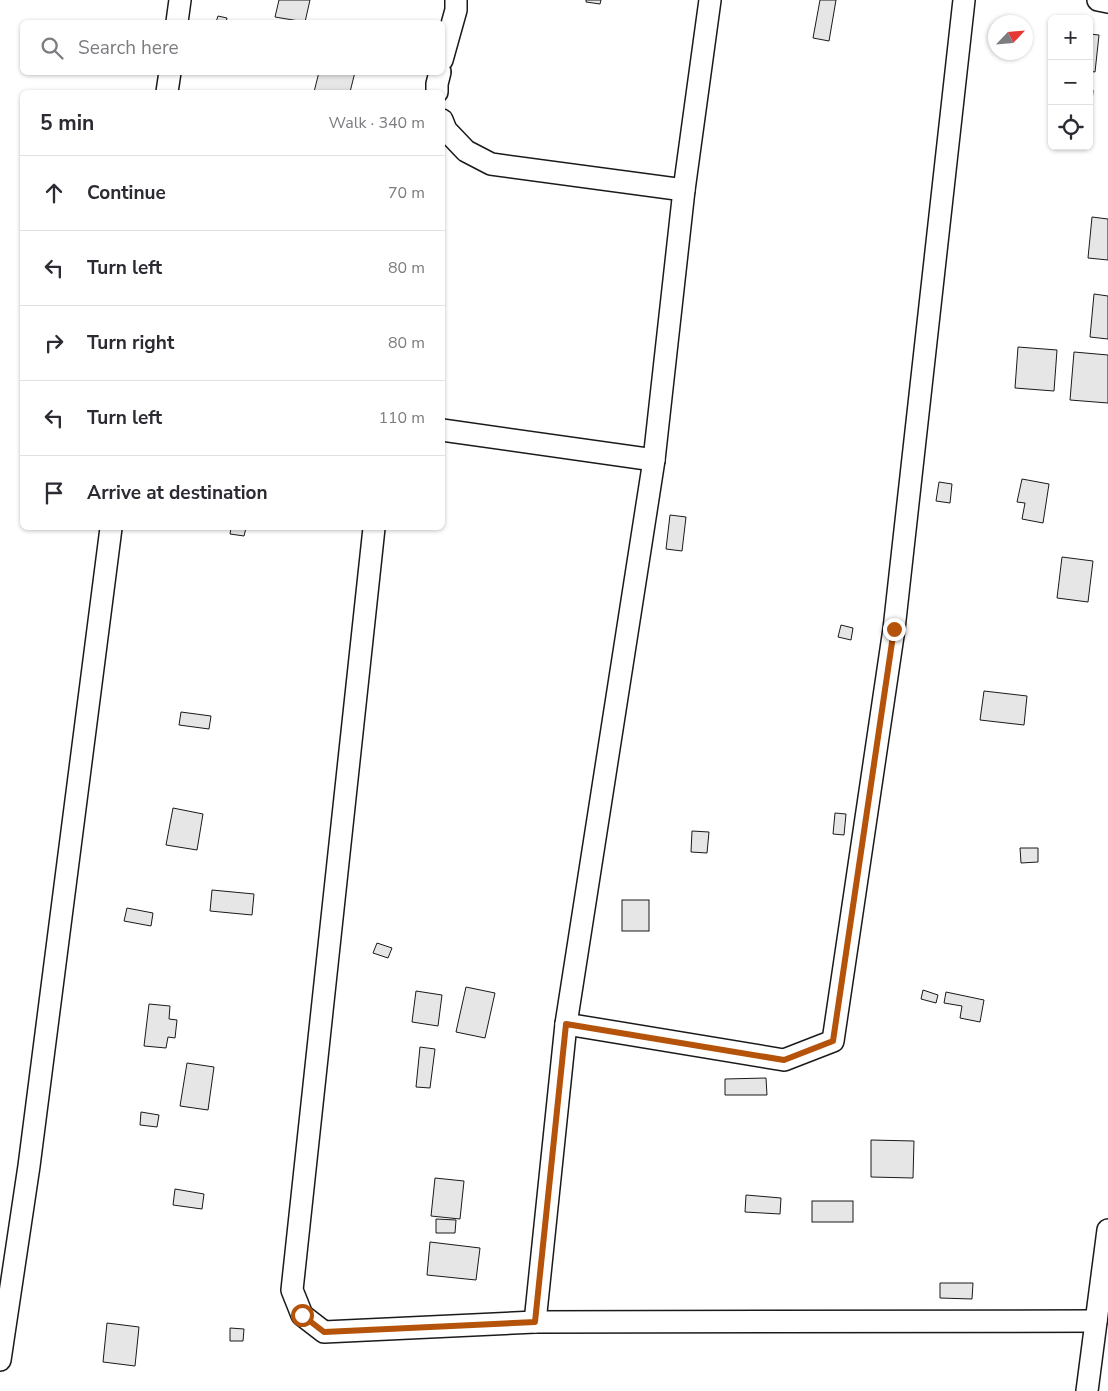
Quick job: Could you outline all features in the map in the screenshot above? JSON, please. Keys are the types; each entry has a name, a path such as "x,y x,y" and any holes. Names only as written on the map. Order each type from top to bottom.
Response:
{"street":[{"path":"177,20 180,0"},
{"path":"445,49 456,10 456,0"},
{"path":"535,1322 566,1024 654,460 684,190 710,0"},
{"path":"566,1024 784,1060 833,1041 894,629 964,0"},
{"path":"1098,0 1108,2"},
{"path":"167,90 170,75"},
{"path":"438,90 439,75"},
{"path":"445,128 466,151 491,164 684,190"},
{"path":"445,430 654,460"},
{"path":"0,1360 30,1166 110,530"},
{"path":"374,530 292,1290 302,1315 324,1332 535,1322 1096,1321"},
{"path":"1087,1391 1108,1230"}],"building":[{"path":"279,0 310,0 305,20 275,17"},
{"path":"586,0 601,0 600,4 586,2"},
{"path":"820,0 836,0 829,41 813,38"},
{"path":"218,16 227,18 226,20 217,20"},
{"path":"1093,34 1099,35 1095,72 1093,72"},
{"path":"318,75 354,75 350,90 314,90"},
{"path":"1092,217 1108,219 1108,260 1088,258"},
{"path":"1094,294 1108,296 1108,339 1090,337"},
{"path":"1018,347 1057,350 1054,391 1015,388"},
{"path":"1074,352 1108,355 1108,403 1070,400"},
{"path":"1022,479 1049,484 1043,523 1022,519 1025,503 1017,502"},
{"path":"939,482 952,484 950,503 936,501"},
{"path":"670,515 686,517 682,551 666,549"},
{"path":"231,530 246,530 244,536 230,534"},
{"path":"1062,557 1093,561 1088,602 1057,598"},
{"path":"841,625 853,628 851,640 838,637"},
{"path":"984,691 1027,696 1024,725 980,720"},
{"path":"181,712 211,716 209,729 179,725"},
{"path":"173,808 203,814 197,850 166,845"},
{"path":"835,813 846,814 844,835 833,834"},
{"path":"692,831 709,832 707,853 691,852"},
{"path":"1020,848 1038,848 1038,862 1021,863"},
{"path":"212,890 254,894 252,915 210,911"},
{"path":"622,900 649,900 649,931 622,931"},
{"path":"127,908 153,913 151,926 124,921"},
{"path":"377,943 392,948 388,958 373,953"},
{"path":"466,987 495,993 485,1038 456,1032"},
{"path":"923,990 938,995 936,1003 921,999"},
{"path":"416,991 442,995 438,1026 412,1022"},
{"path":"946,992 984,1000 980,1022 960,1018 962,1006 944,1003"},
{"path":"149,1004 170,1006 169,1019 177,1020 175,1038 168,1037 166,1048 144,1046"},
{"path":"420,1047 435,1049 430,1088 416,1087"},
{"path":"187,1063 214,1067 208,1110 180,1106"},
{"path":"766,1078 767,1095 725,1095 725,1079"},
{"path":"141,1112 159,1115 157,1127 140,1125"},
{"path":"871,1140 914,1141 913,1178 871,1177"},
{"path":"435,1178 464,1181 460,1219 431,1216"},
{"path":"175,1189 204,1194 202,1209 173,1205"},
{"path":"746,1195 781,1198 780,1214 745,1212"},
{"path":"812,1201 853,1201 853,1222 812,1222"},
{"path":"436,1219 456,1220 455,1233 436,1233"},
{"path":"430,1242 480,1248 476,1280 427,1275"},
{"path":"940,1283 973,1283 972,1299 940,1298"},
{"path":"107,1323 139,1327 135,1366 103,1362"},
{"path":"230,1328 244,1329 243,1341 230,1341"}],"route":[{"path":"302,1315 324,1332 535,1322 566,1024 784,1060 833,1041 894,629"}]}
